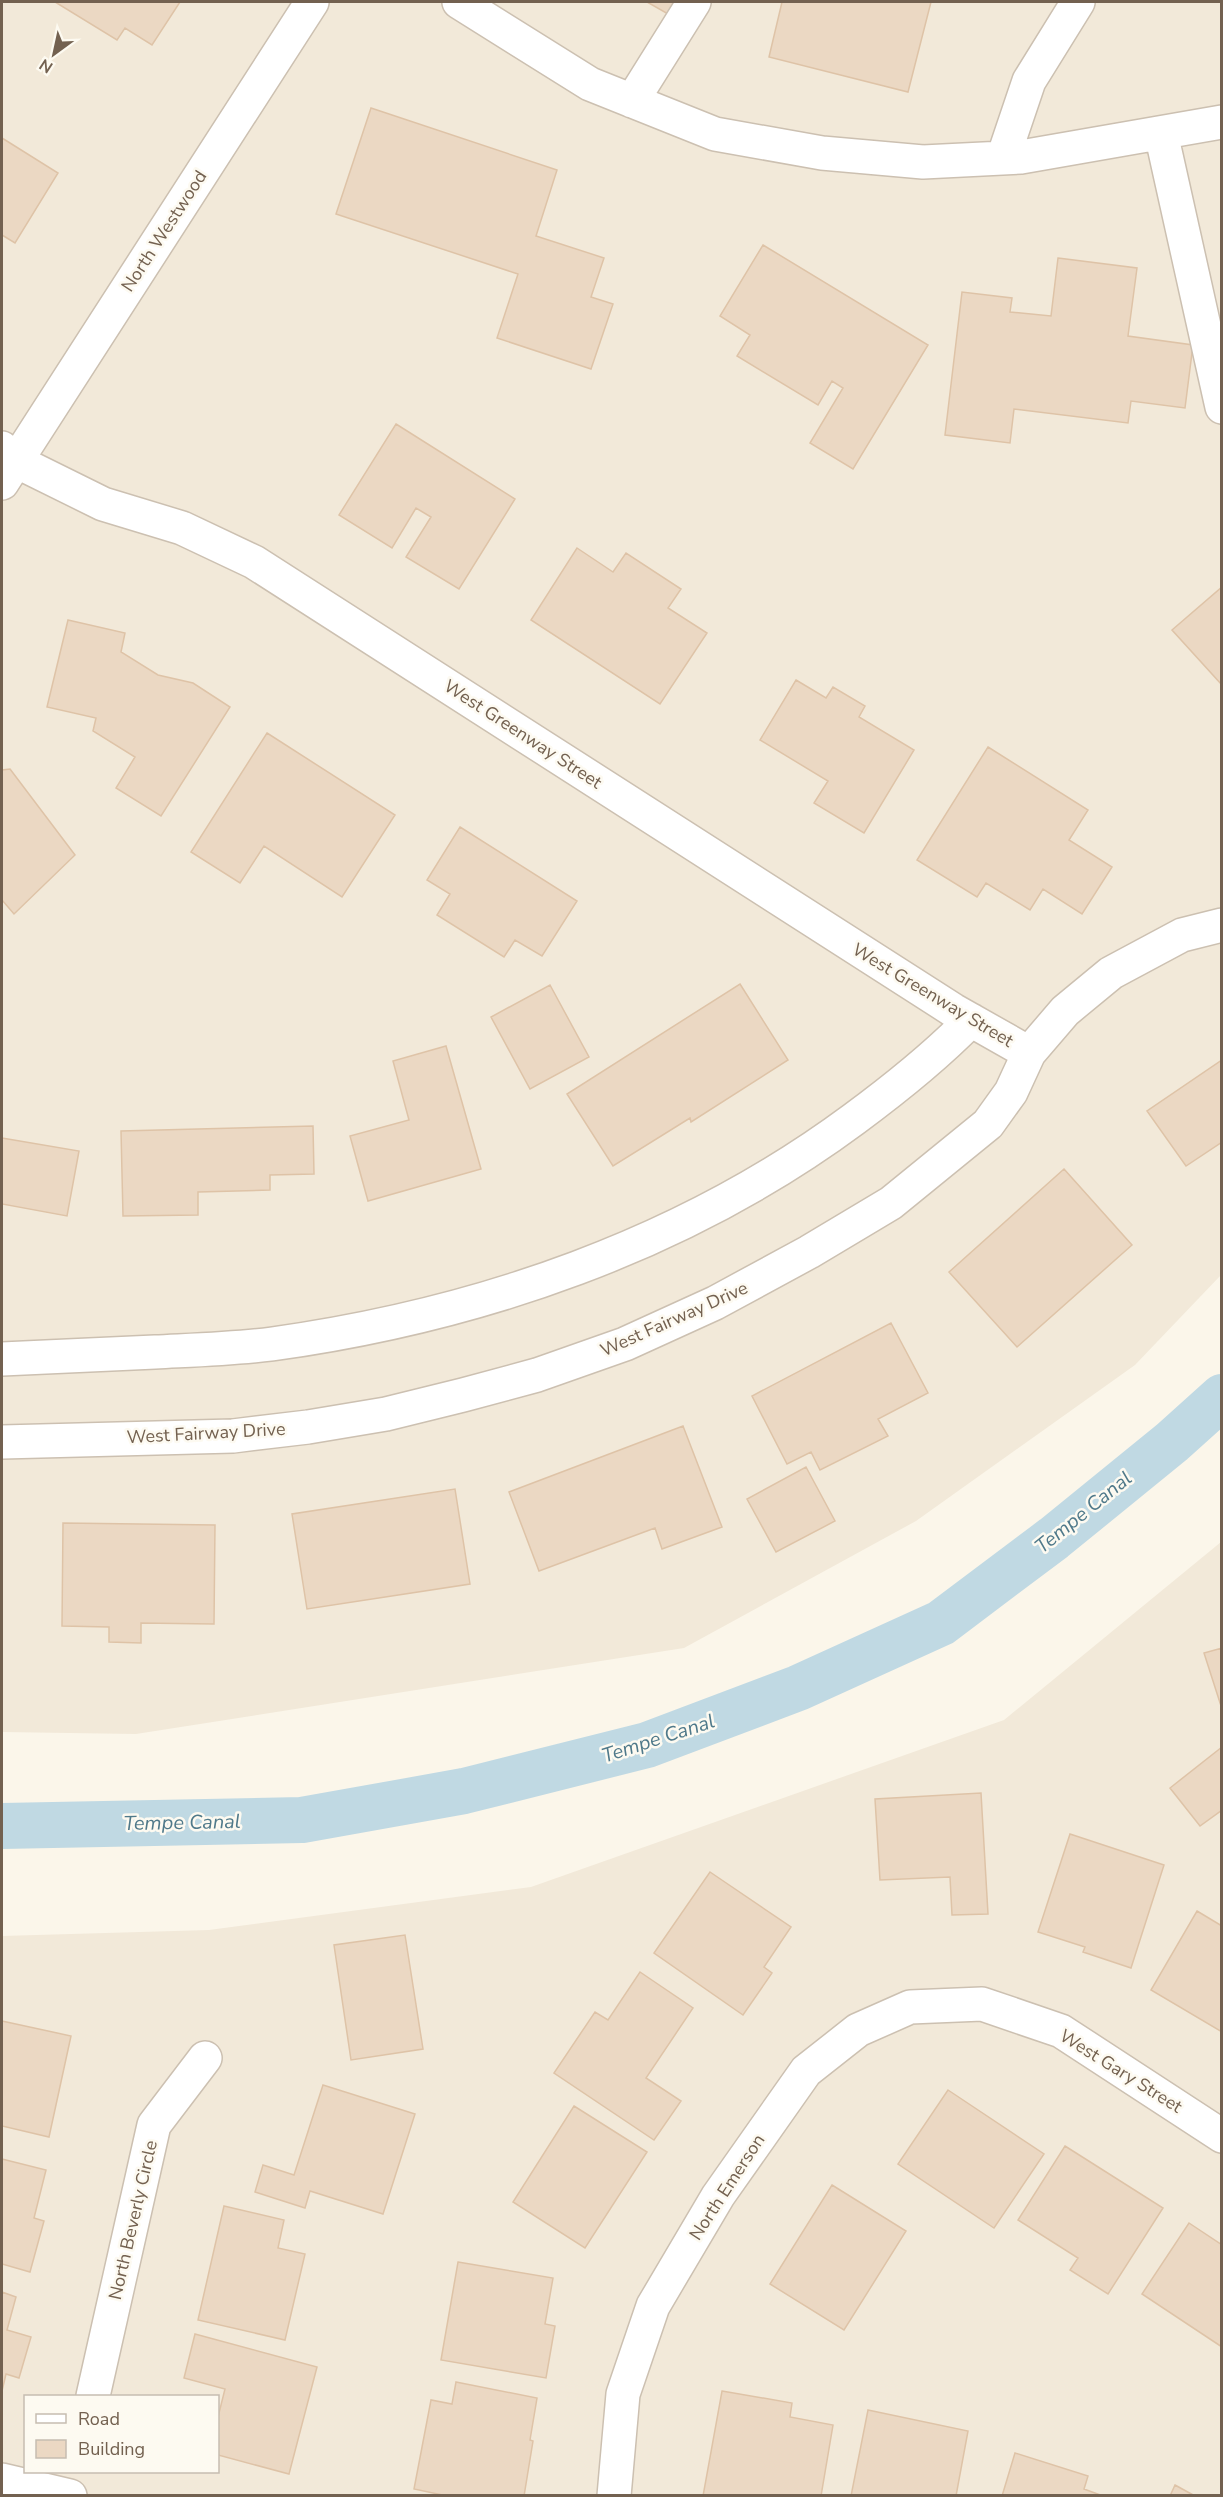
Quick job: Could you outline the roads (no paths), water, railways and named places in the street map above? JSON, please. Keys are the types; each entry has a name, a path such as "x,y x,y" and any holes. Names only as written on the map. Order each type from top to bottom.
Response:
{"street":[{"name":"North Westwood","path":"6,464 312,2"},
{"path":"459,2 590,84 715,134 822,153 923,162 1003,158 1221,123"},
{"path":"632,101 694,2"},
{"path":"1003,158 1029,81 1078,2"},
{"path":"1161,133 1221,408"},
{"name":"West Greenway Street","path":"6,464 104,504 182,528 254,562 971,1020 1029,1053"},
{"name":"West Fairway Drive","path":"2,1442 233,1436 308,1427 386,1413 463,1395 537,1374 624,1344 715,1303 809,1252 891,1203 988,1124 1011,1092 1029,1053 1065,1011 1111,973 1182,935 1221,925"},
{"path":"2,1359 270,1344 351,1330 449,1309 531,1285 627,1249 710,1209 782,1170 896,1089 939,1053 971,1020"},
{"name":"West Gary Street","path":"982,2004 1061,2031 1221,2136"},
{"name":"North Emerson","path":"614,2496 623,2394 653,2306 718,2196 806,2071 858,2030 910,2007 982,2004"},
{"name":"North Beverly Circle","path":"93,2395 154,2125 205,2058"},
{"path":"2,2480 70,2496 76,2473"}],"waterway":[{"name":"Tempe Canal","path":"2,1826 302,1820 464,1791 647,1745 798,1688 941,1623 1054,1538 1172,1442 1222,1397"}]}
